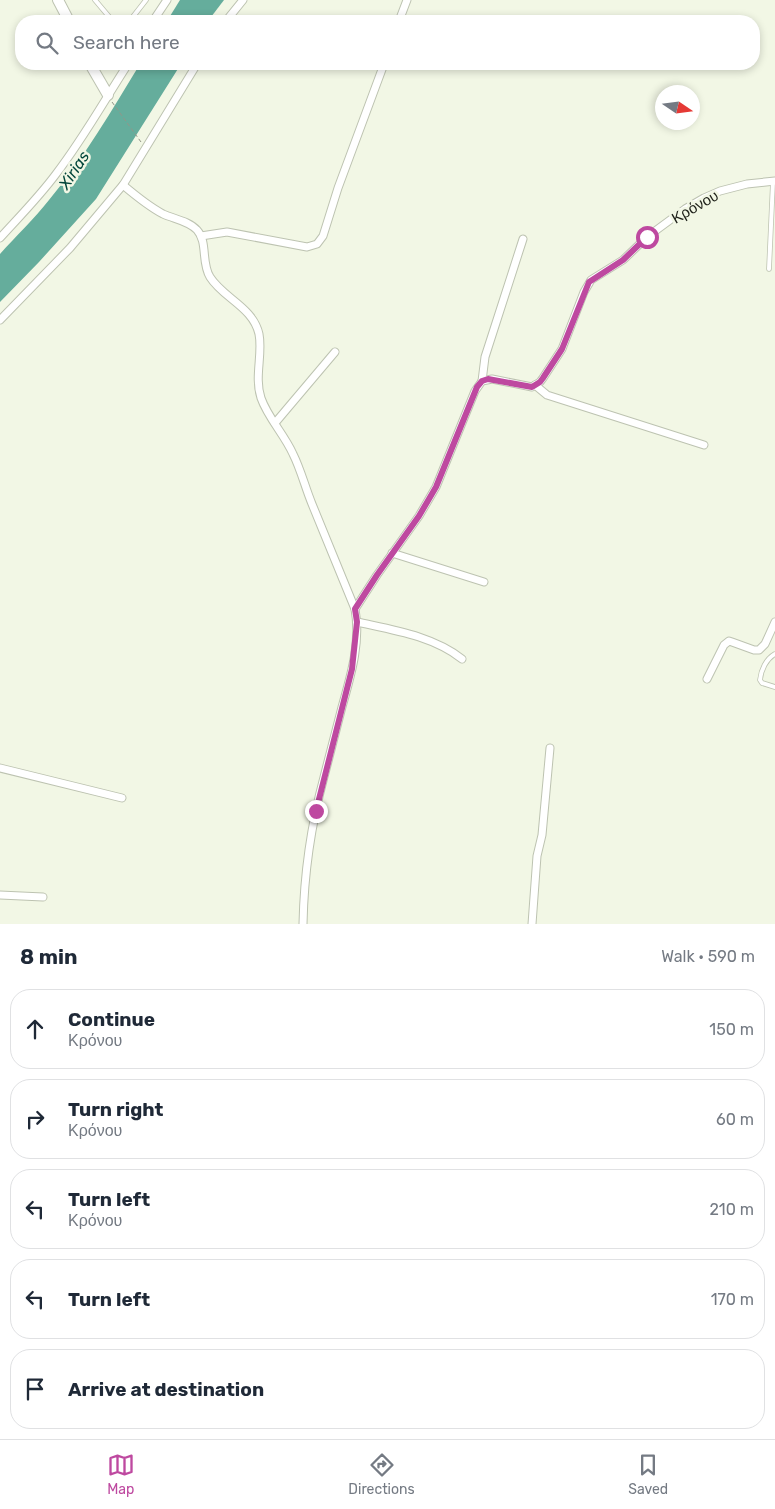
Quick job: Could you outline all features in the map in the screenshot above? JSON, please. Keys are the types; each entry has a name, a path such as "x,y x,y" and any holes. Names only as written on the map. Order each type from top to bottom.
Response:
{"street":[{"path":"58,0 66,15"},
{"path":"157,15 167,0"},
{"path":"231,15 243,0"},
{"path":"401,15 407,0"},
{"path":"93,70 108,95"},
{"path":"0,238 56,174 90,125 124,70"},
{"path":"0,320 70,248 123,185 193,70"},
{"path":"200,236 227,232 306,247 317,244 322,236 382,70"},
{"name":"Κρόνου","path":"535,386 543,378 562,349 584,292 591,280 623,260 647,237 704,198 747,184 774,181"},
{"path":"123,185 150,207 193,226 198,231 203,242 205,263 209,276 253,319 259,340 259,392 298,464 311,502 355,609 357,622 352,669 323,779 311,836 303,924"},
{"path":"355,609 419,516 436,487 475,391 482,381 484,357 523,239"},
{"path":"275,423 335,352"},
{"path":"482,381 492,379 535,386 547,395 704,445"},
{"path":"392,553 484,582"},
{"path":"357,622 434,643 462,659"},
{"path":"706,679 718,656 729,641 759,650 765,644 775,622"},
{"path":"532,924 537,856 542,835 550,748"},
{"path":"0,768 122,798"},
{"path":"0,895 43,898"}],"lane":[{"path":"95,0 108,15"},
{"path":"134,15 146,0"},
{"path":"769,269 774,181"},
{"path":"775,654 768,660 761,673 760,680 762,683 775,687"}],"path":[{"path":"108,95 146,149"}],"water":[{"path":"180,0 224,0 213,15 171,15"},
{"name":"Xirias","path":"136,70 177,70 96,199 0,302 0,254 62,184 97,134"}],"route":[{"path":"316,811 352,669 357,622 355,609 419,516 436,487 477,387 482,381 488,379 532,387 540,382 562,349 589,282 623,260 647,237"}]}
